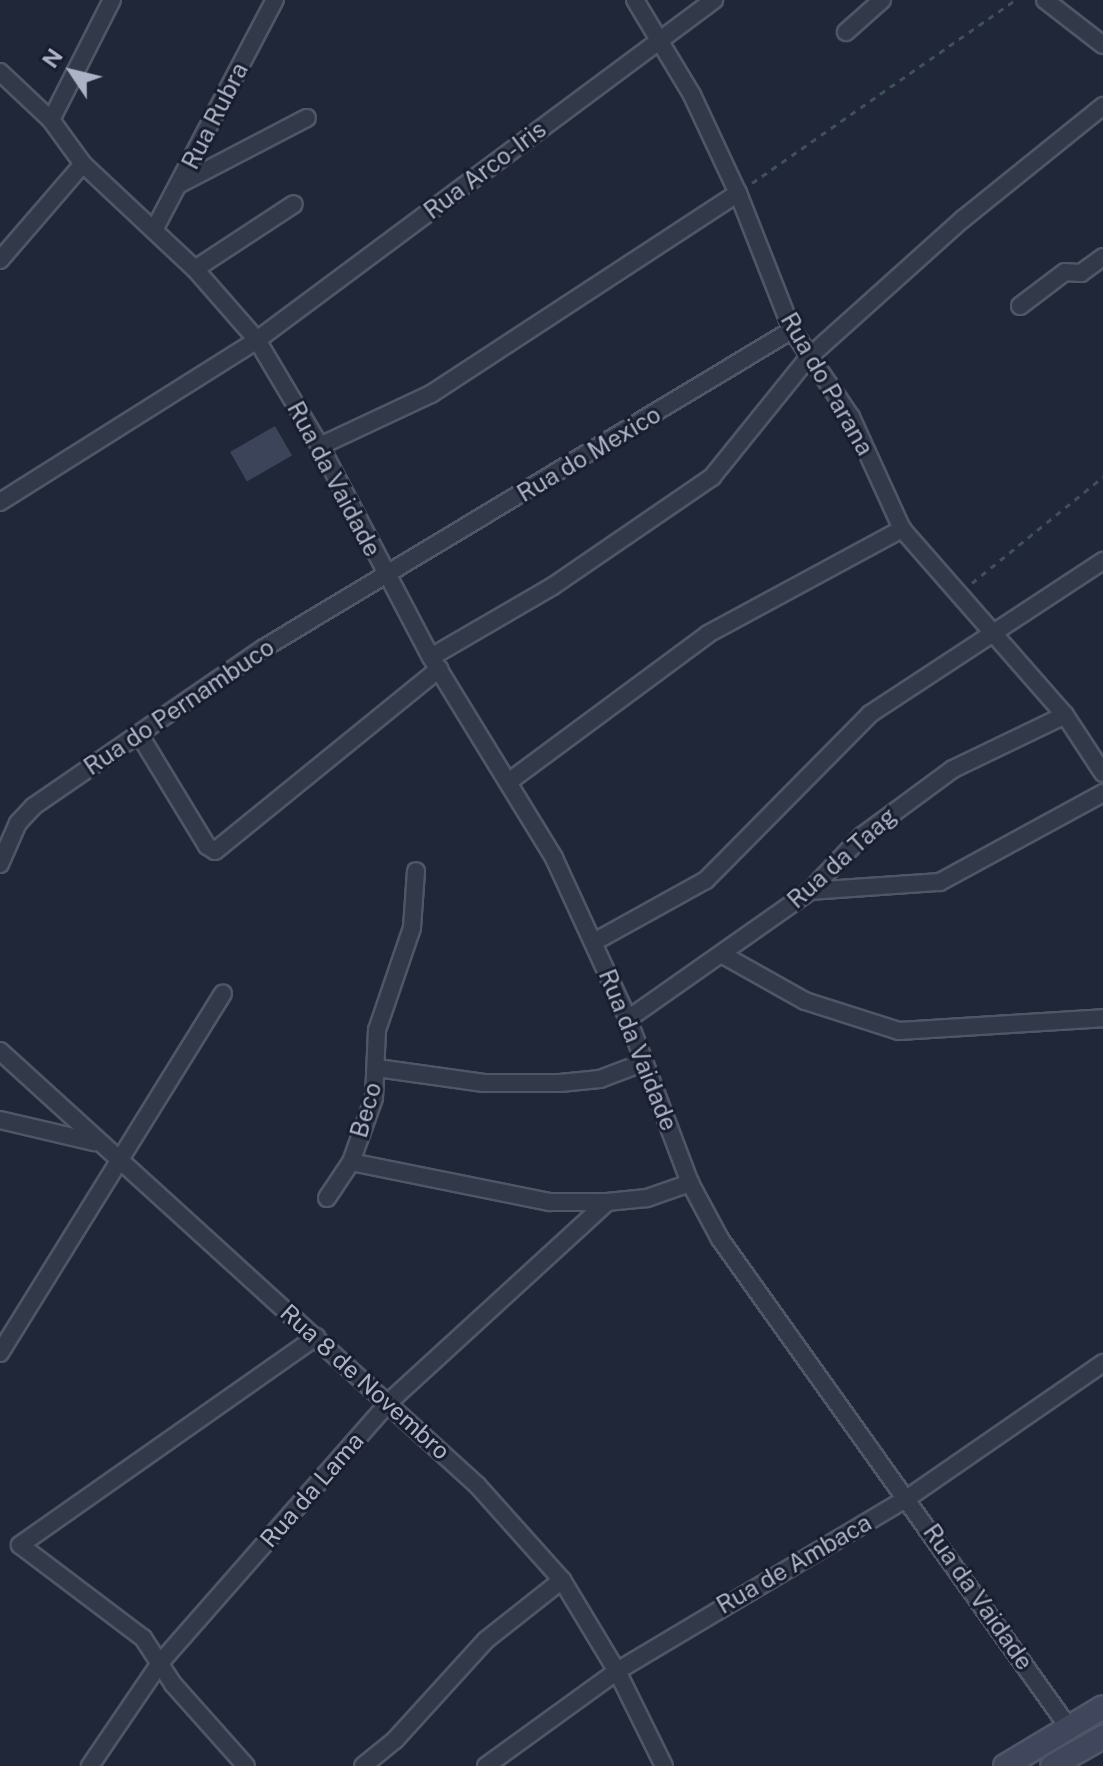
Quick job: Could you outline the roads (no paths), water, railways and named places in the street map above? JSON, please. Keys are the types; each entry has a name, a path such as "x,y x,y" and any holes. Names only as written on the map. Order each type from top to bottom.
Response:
{"main road":[{"path":"1005,1766 1103,1707"},
{"path":"1052,1766 1103,1737"}],"street":[{"path":"51,120 112,0"},
{"name":"Rua Rubra","path":"154,230 275,0"},
{"path":"267,16 288,0"},
{"name":"Rua do Parana","path":"635,0 661,38 738,193 792,330 851,417 902,529 994,630 1065,715 1103,773"},
{"name":"Rua Arco-Iris","path":"0,502 257,340 714,0"},
{"path":"846,32 882,0"},
{"path":"1045,0 1066,6 1103,45"},
{"name":"Rua da Vaidade","path":"0,72 51,120 83,164 195,269 257,340 320,446 384,572 435,663 511,780 594,942 628,1019 690,1183 729,1253 909,1497 1069,1728"},
{"path":"139,734 207,846 215,851 435,663 686,498 739,447 809,357 963,219 1103,106"},
{"path":"180,184 307,118"},
{"path":"0,260 83,164"},
{"path":"320,446 419,401 738,193"},
{"path":"195,269 294,204"},
{"path":"1020,306 1065,272 1081,273 1103,257"},
{"name":"Rua do Mexico","path":"384,572 500,508 792,330"},
{"path":"511,780 708,634 902,529"},
{"path":"594,942 706,880 870,714 1103,561"},
{"name":"Rua do Pernambuco","path":"0,864 25,813 384,572"},
{"name":"Rua da Taag","path":"628,1019 810,891 862,836 953,769 1065,715"},
{"path":"810,891 940,882 1025,840 1103,793"},
{"path":"377,1068 376,1039 412,928 416,871"},
{"path":"723,955 805,1001 899,1031 1103,1018"},
{"path":"0,1353 223,994"},
{"name":"Rua 8 de Novembro","path":"0,1051 119,1163 389,1402 477,1485 562,1580 617,1671 664,1766"},
{"name":"Beco","path":"607,1202 550,1202 351,1162 374,1098 377,1068 484,1083 560,1083 600,1079 645,1062"},
{"path":"0,1120 96,1142"},
{"path":"327,1198 351,1162"},
{"path":"607,1202 647,1198 690,1183"},
{"name":"Rua da Lama","path":"90,1766 160,1663 389,1402 607,1202"},
{"path":"246,1766 160,1663 143,1638 20,1545 316,1337"},
{"name":"Rua de Ambaca","path":"486,1766 617,1671 909,1497 1103,1363"},
{"path":"363,1766 395,1740 486,1640 562,1580"}]}
